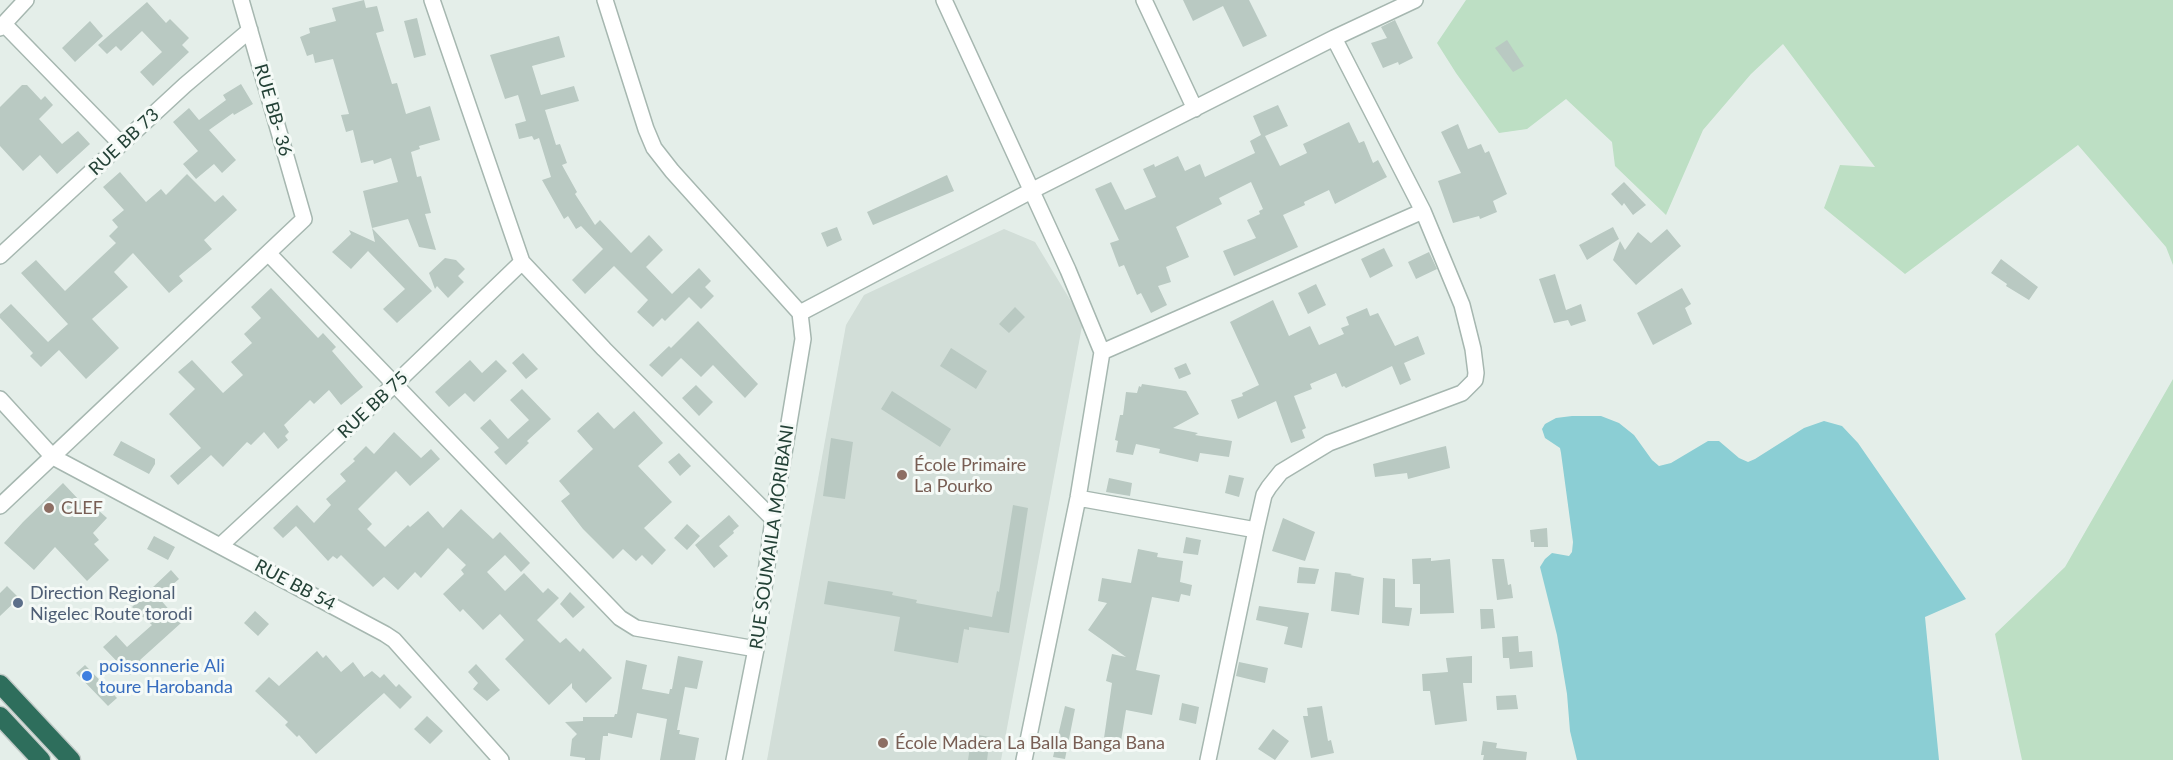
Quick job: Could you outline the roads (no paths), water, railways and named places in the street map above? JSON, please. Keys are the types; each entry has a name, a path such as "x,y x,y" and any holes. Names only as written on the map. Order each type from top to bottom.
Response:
{"highway":[{"path":"0,684 71,760"},
{"path":"0,716 41,760"}],"street":[{"path":"26,0 2,26 121,144"},
{"name":"RUE BB- 36","path":"242,0 304,219 268,253"},
{"path":"432,0 522,262 604,349 773,519"},
{"path":"605,0 654,148 800,313 1031,191 1334,38 1415,0"},
{"path":"944,0 1068,270 1102,352 1078,498 1024,760"},
{"path":"1144,0 1195,109"},
{"name":"RUE BB 73","path":"0,256 121,144 250,30"},
{"path":"1208,760 1264,495 1269,486 1281,472 1340,438 1462,393 1475,380 1473,349 1462,305 1423,211 1334,38"},
{"path":"1102,352 1423,211"},
{"path":"0,506 268,253 620,618 636,628 756,649"},
{"name":"RUE BB 75","path":"221,545 395,384 522,262"},
{"name":"RUE SOUMAILA MORIBANI","path":"734,760 756,649 773,519 803,339 800,313"},
{"name":"RUE BB 54","path":"0,399 53,457 221,545 394,640 501,760"},
{"path":"1078,498 1256,531"}],"water":[{"path":"1601,416 1619,423 1634,435 1659,466 1671,463 1708,441 1719,441 1739,458 1748,462 1804,428 1824,421 1842,426 1858,443 1966,599 1925,617 1939,760 1577,760 1570,731 1567,694 1557,635 1540,567 1552,553 1569,556 1572,552 1573,542 1560,448 1545,438 1542,429 1545,424 1556,418"}],"place":[{"name":"École Primaire La Pourko","path":"902,475"},
{"name":"CLEF","path":"49,508"},
{"name":"Direction Regional Nigelec Route torodi","path":"18,603"},
{"name":"poissonnerie Ali toure Harobanda","path":"87,676"},
{"name":"École Madera La Balla Banga Bana","path":"883,743"}]}
